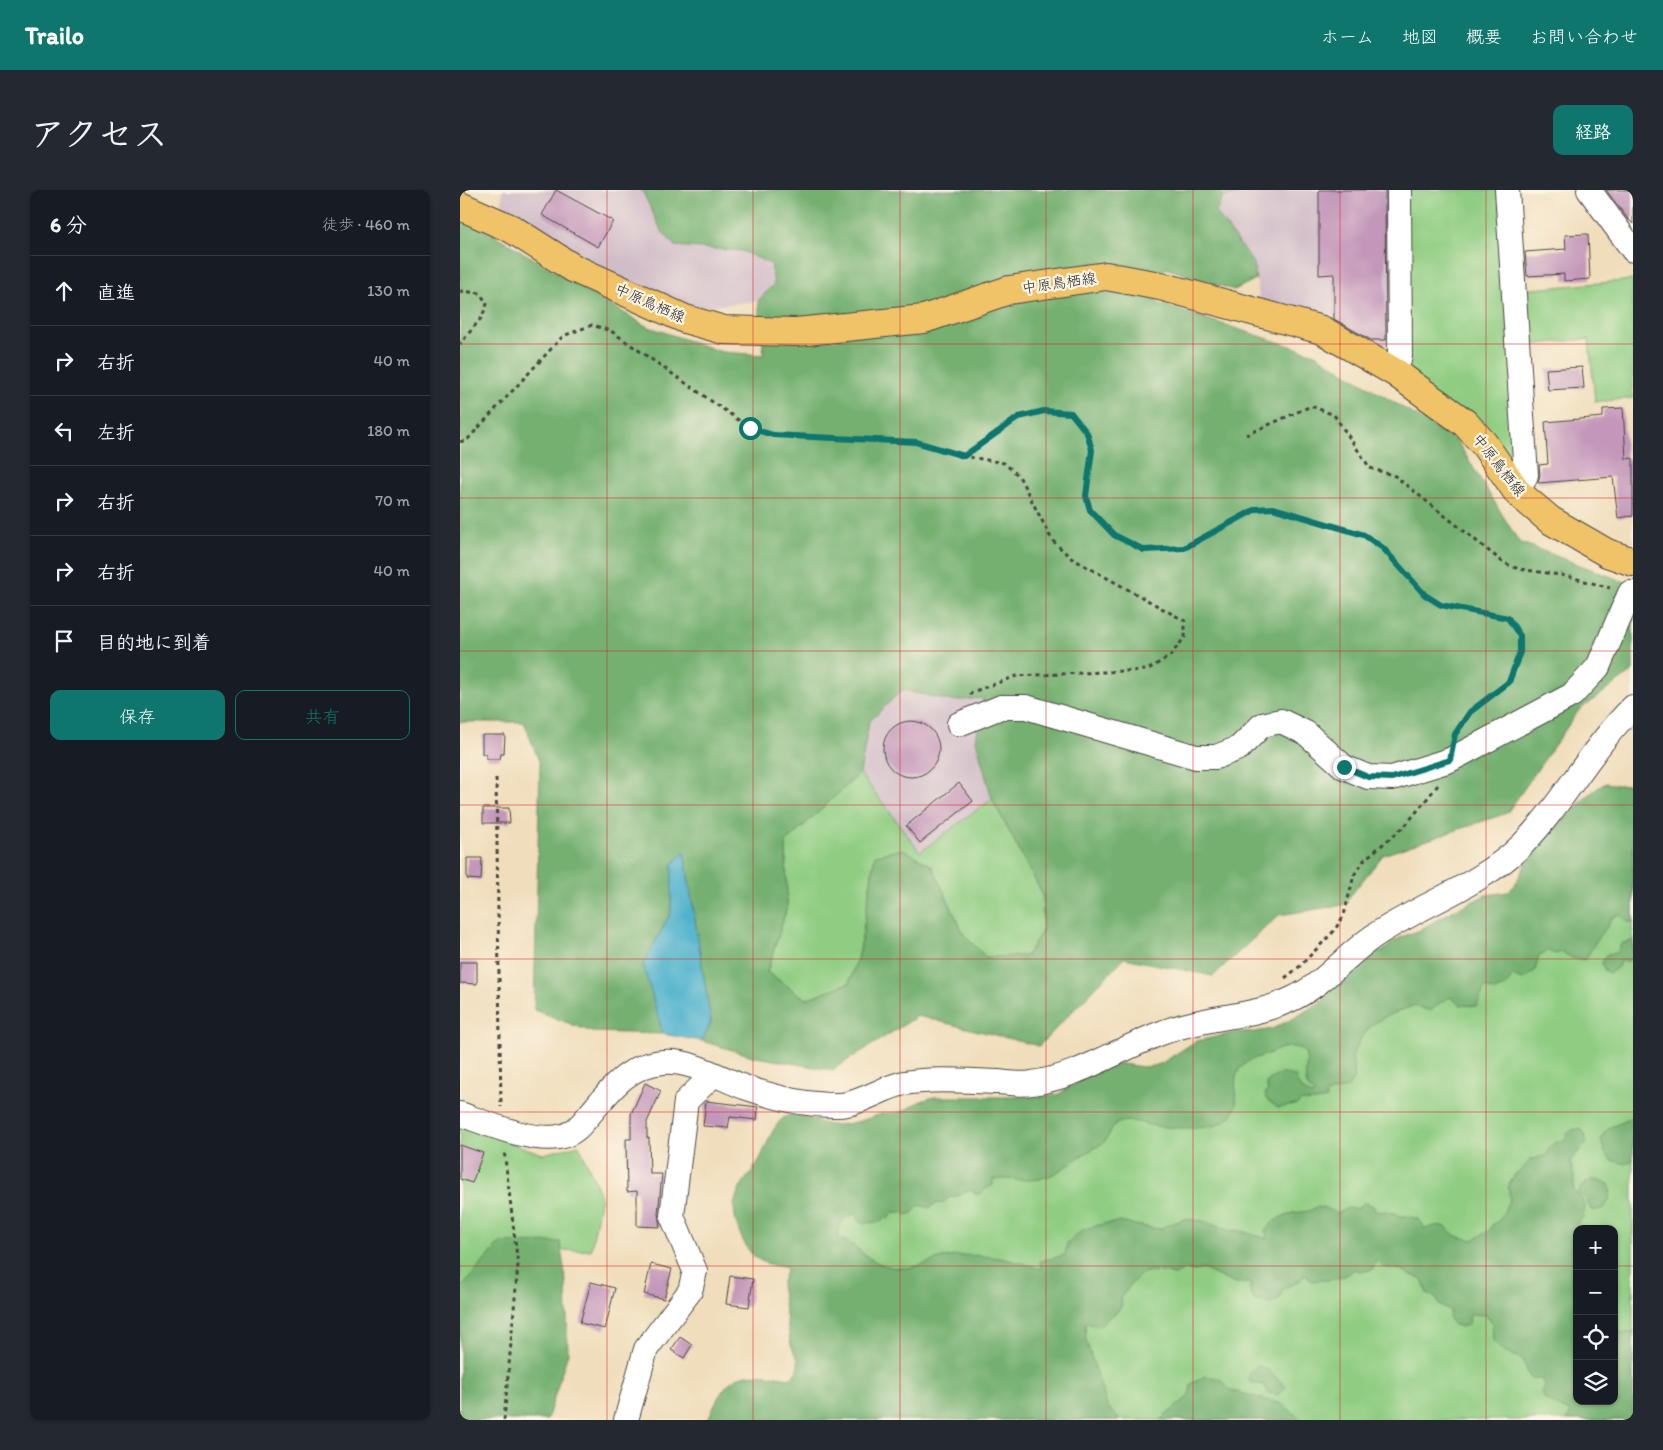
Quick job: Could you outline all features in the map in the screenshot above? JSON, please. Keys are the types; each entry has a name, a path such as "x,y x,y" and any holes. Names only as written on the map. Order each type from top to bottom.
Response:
{"main road":[{"name":"中原鳥栖線","path":"460,206 512,229 573,268 685,320 724,330 796,332 924,319 1008,290 1106,276 1160,286 1322,330 1396,373 1465,423 1484,444 1518,492 1550,520 1607,553 1633,562"}],"street":[{"path":"1396,373 1400,355 1399,190"},
{"path":"1507,190 1526,475 1518,492"},
{"path":"1589,190 1633,250"},
{"path":"959,724 1001,707 1026,707 1196,757 1216,757 1239,748 1262,725 1281,721 1306,733 1344,767 1368,777 1392,778 1450,760 1572,695 1598,666 1632,593"},
{"path":"460,1114 535,1137 555,1138 571,1134 582,1124 610,1089 627,1074 647,1064 667,1062 694,1067 749,1089 799,1102 843,1105 910,1082 940,1079 1030,1084 1067,1075 1168,1030 1271,1007 1293,999 1315,986 1370,938 1402,918 1492,869 1515,851 1545,818 1593,753 1633,707"},
{"path":"626,1420 646,1349 690,1292 692,1285 695,1271 672,1216 686,1101 713,1075"}],"path":[{"path":"460,291 480,293 487,304 482,317 460,344"},
{"path":"460,442 468,439 562,336 592,325 611,331 750,428 773,435 916,442 964,456 1004,463 1019,476 1052,540 1071,558 1185,621 1185,637 1170,656 1147,670 1017,676 972,692 962,704 959,724"},
{"path":"1246,435 1311,406 1334,415 1370,468 1395,476 1504,563 1519,569 1567,576 1632,593"},
{"path":"964,456 1019,417 1044,411 1071,413 1087,433 1092,450 1086,496 1090,510 1114,535 1144,550 1184,548 1256,509 1273,508 1364,535 1383,548 1425,595 1441,605 1508,618 1520,636 1520,652 1509,682 1470,712 1455,734 1450,760 1443,779 1405,826 1365,859 1354,875 1344,915 1334,931 1299,967 1285,978"},
{"path":"496,778 502,1128 518,1265 504,1420"}],"shaded area":[{"path":"502,190 642,190 661,230 675,246 742,251 771,264 774,284 758,301 695,308 626,284 502,212"},
{"path":"1246,190 1395,190 1394,356 1260,302 1253,263 1216,212 1222,198"},
{"path":"902,690 952,701 983,698 976,741 992,799 920,853 860,773 869,722"}],"green space":[{"path":"642,190 1220,190 1222,198 1216,212 1253,263 1256,279 1234,290 1165,268 1157,303 1315,354 1457,441 1519,542 1633,585 1633,671 1579,710 1507,813 1383,855 1343,905 1279,915 1213,976 1124,958 1039,1046 918,1016 832,1070 756,1057 702,1041 711,1022 684,851 672,865 671,913 643,964 663,1034 592,1032 534,1010 540,764 524,722 460,722 460,219 486,230 646,326 722,352 764,355 758,301 774,284 771,264 742,251 675,246 661,230","holes":["902,690 952,701 983,698 976,741 992,799 1043,895 1043,930 1026,956 986,957 964,935 932,866 903,849 875,855 860,950 849,983 806,999 767,972 787,907 786,842 860,773 869,722"]},
{"path":"1220,190 1246,190 1222,198"},
{"path":"1405,190 1499,190 1520,462 1507,465 1406,372"},
{"path":"1633,280 1633,398 1595,402 1589,339 1526,345 1520,290"},
{"path":"860,773 920,852 992,799 1043,895 1043,930 1026,956 986,957 964,935 932,866 875,855 860,950 849,983 806,999 767,973 787,907 786,842"},
{"path":"1606,783 1618,785 1633,784 1633,923 1625,921 1619,914 1610,919 1609,925 1599,936 1585,960 1572,958 1562,952 1555,954 1548,951 1539,955 1535,971 1523,980 1512,976 1507,985 1495,991 1485,987 1477,1006 1461,1005 1450,997 1431,1011 1415,1005 1382,1018 1371,1026 1361,1038 1352,1056 1355,1077 1347,1088 1325,1095 1327,1099 1301,1101 1296,1105 1278,1108 1266,1099 1265,1093 1268,1090 1266,1083 1273,1077 1283,1074 1296,1077 1299,1086 1303,1090 1311,1095 1315,1094 1307,1085 1306,1055 1298,1048 1284,1048 1251,1060 1239,1069 1235,1085 1235,1109 1231,1116 1222,1123 1209,1127 1179,1128 1155,1126 1134,1121 1117,1123 1103,1143 1051,1175 1033,1180 993,1179 993,1185 985,1189 981,1194 975,1194 972,1190 958,1196 953,1196 944,1203 934,1204 929,1208 920,1205 907,1215 902,1212 894,1212 888,1219 884,1218 880,1222 860,1222 855,1214 844,1219 840,1225 839,1238 853,1245 876,1262 891,1267 906,1268 943,1258 968,1255 1006,1259 1041,1269 1040,1261 1065,1255 1067,1243 1084,1229 1103,1224 1119,1222 1158,1229 1184,1219 1203,1221 1230,1231 1237,1230 1268,1239 1265,1231 1273,1222 1281,1217 1309,1211 1316,1207 1325,1208 1337,1214 1348,1208 1357,1209 1363,1203 1372,1205 1377,1212 1386,1211 1418,1219 1424,1229 1442,1226 1456,1236 1472,1240 1489,1231 1503,1214 1510,1198 1508,1187 1515,1174 1522,1170 1530,1160 1547,1155 1553,1144 1565,1140 1567,1134 1574,1129 1582,1130 1586,1136 1585,1145 1570,1161 1574,1176 1574,1191 1581,1198 1585,1206 1583,1217 1576,1225 1573,1225 1573,1405 1618,1405 1618,1330 1623,1334 1633,1331 1633,1420 1567,1420 1571,1413 1547,1401 1541,1395 1545,1385 1541,1379 1530,1378 1522,1359 1502,1350 1493,1341 1492,1323 1486,1315 1470,1314 1469,1324 1462,1327 1454,1325 1449,1318 1450,1310 1439,1305 1436,1297 1427,1294 1423,1281 1420,1278 1402,1270 1383,1267 1376,1260 1373,1269 1363,1272 1354,1269 1345,1276 1334,1279 1311,1281 1305,1273 1301,1280 1283,1289 1280,1298 1272,1304 1254,1300 1250,1292 1250,1283 1233,1283 1203,1269 1195,1271 1186,1269 1175,1275 1155,1271 1138,1277 1121,1297 1122,1305 1118,1311 1098,1326 1085,1323 1086,1340 1107,1406 1120,1420 708,1420 720,1395 733,1380 751,1374 790,1378 798,1370 798,1359 791,1346 781,1285 787,1268 770,1264 755,1257 742,1239 736,1223 734,1207 737,1194 757,1165 772,1132 782,1119 795,1114 827,1124 839,1125 857,1122 884,1113 900,1112 918,1102 934,1097 1041,1097 1059,1094 1089,1075 1115,1063 1143,1067 1154,1066 1162,1063 1196,1041 1239,1032 1272,1029 1324,1000 1338,980 1369,950 1382,952 1394,941 1418,931 1452,911 1486,895 1508,892 1515,885 1525,865 1557,827 1597,789"},
{"path":"1633,828 1633,1420 986,1420 841,1363 818,1182 1153,1086 1502,945"},
{"path":"1633,939 1633,957 1629,961 1620,961 1618,967 1609,973 1604,970 1601,962 1607,954 1616,953 1622,943"},
{"path":"1633,1116 1633,1160 1626,1164 1611,1160 1605,1153 1601,1140 1604,1133 1610,1127"},
{"path":"460,1126 543,1154 579,1145 601,1196 591,1250 542,1251 461,1288"},
{"path":"1591,1180 1600,1180 1609,1184 1610,1191 1609,1200 1604,1208 1592,1211 1585,1198 1579,1194 1581,1187"},
{"path":"560,1242 566,1281 568,1353 547,1420 460,1420 461,1288 500,1243"},
{"path":"1260,1366 1269,1371 1286,1387 1278,1395 1269,1393 1263,1385 1250,1382 1249,1376 1251,1372"},
{"path":"1205,1376 1219,1379 1232,1391 1282,1404 1302,1420 1160,1420 1189,1396 1191,1384"}],"water":[{"path":"684,851 711,1022 702,1041 663,1034 643,964 671,913 672,865"}],"building":[{"path":"556,190 613,221 598,247 542,215"},
{"path":"1319,190 1385,190 1386,340 1371,340 1334,319 1334,274 1319,275"},
{"path":"1606,190 1633,190 1633,224 1627,218"},
{"path":"1588,234 1590,279 1564,281 1564,274 1527,276 1525,252 1566,249 1565,235"},
{"path":"1582,367 1584,388 1548,390 1546,369"},
{"path":"1623,408 1626,459 1633,458 1633,516 1618,518 1613,477 1538,483 1540,475 1539,465 1548,464 1545,422 1603,417 1603,409"},
{"path":"911,721 922,723 931,729 937,738 939,749 937,760 931,769 922,775 911,777 900,775 891,769 885,760 883,749 885,738 891,729 900,723"},
{"path":"482,735 505,735 504,754 501,754 500,759 486,759 486,754 482,754"},
{"path":"959,783 973,801 920,843 906,826"},
{"path":"483,808 509,808 510,823 483,823"},
{"path":"467,858 482,858 481,880 467,879"},
{"path":"460,962 477,962 477,984 460,983"},
{"path":"645,1083 661,1091 647,1122 650,1174 662,1174 658,1214 660,1227 637,1226 637,1191 627,1192 626,1139 631,1139 631,1114"},
{"path":"706,1101 758,1107 757,1120 730,1117 728,1128 703,1126"},
{"path":"460,1145 483,1153 472,1183 460,1179"},
{"path":"651,1264 672,1269 664,1299 644,1294"},
{"path":"730,1276 753,1279 749,1307 726,1304"},
{"path":"591,1282 615,1288 605,1329 580,1323"},
{"path":"680,1337 692,1345 684,1358 671,1350"}],"route":[{"path":"750,428 773,435 916,442 964,456 1019,417 1044,411 1071,413 1087,433 1092,450 1086,496 1090,510 1114,535 1144,550 1184,548 1256,509 1273,508 1364,535 1383,548 1425,595 1441,605 1508,618 1520,636 1520,652 1509,682 1470,712 1455,734 1450,760 1392,778 1368,777 1344,767"}]}
